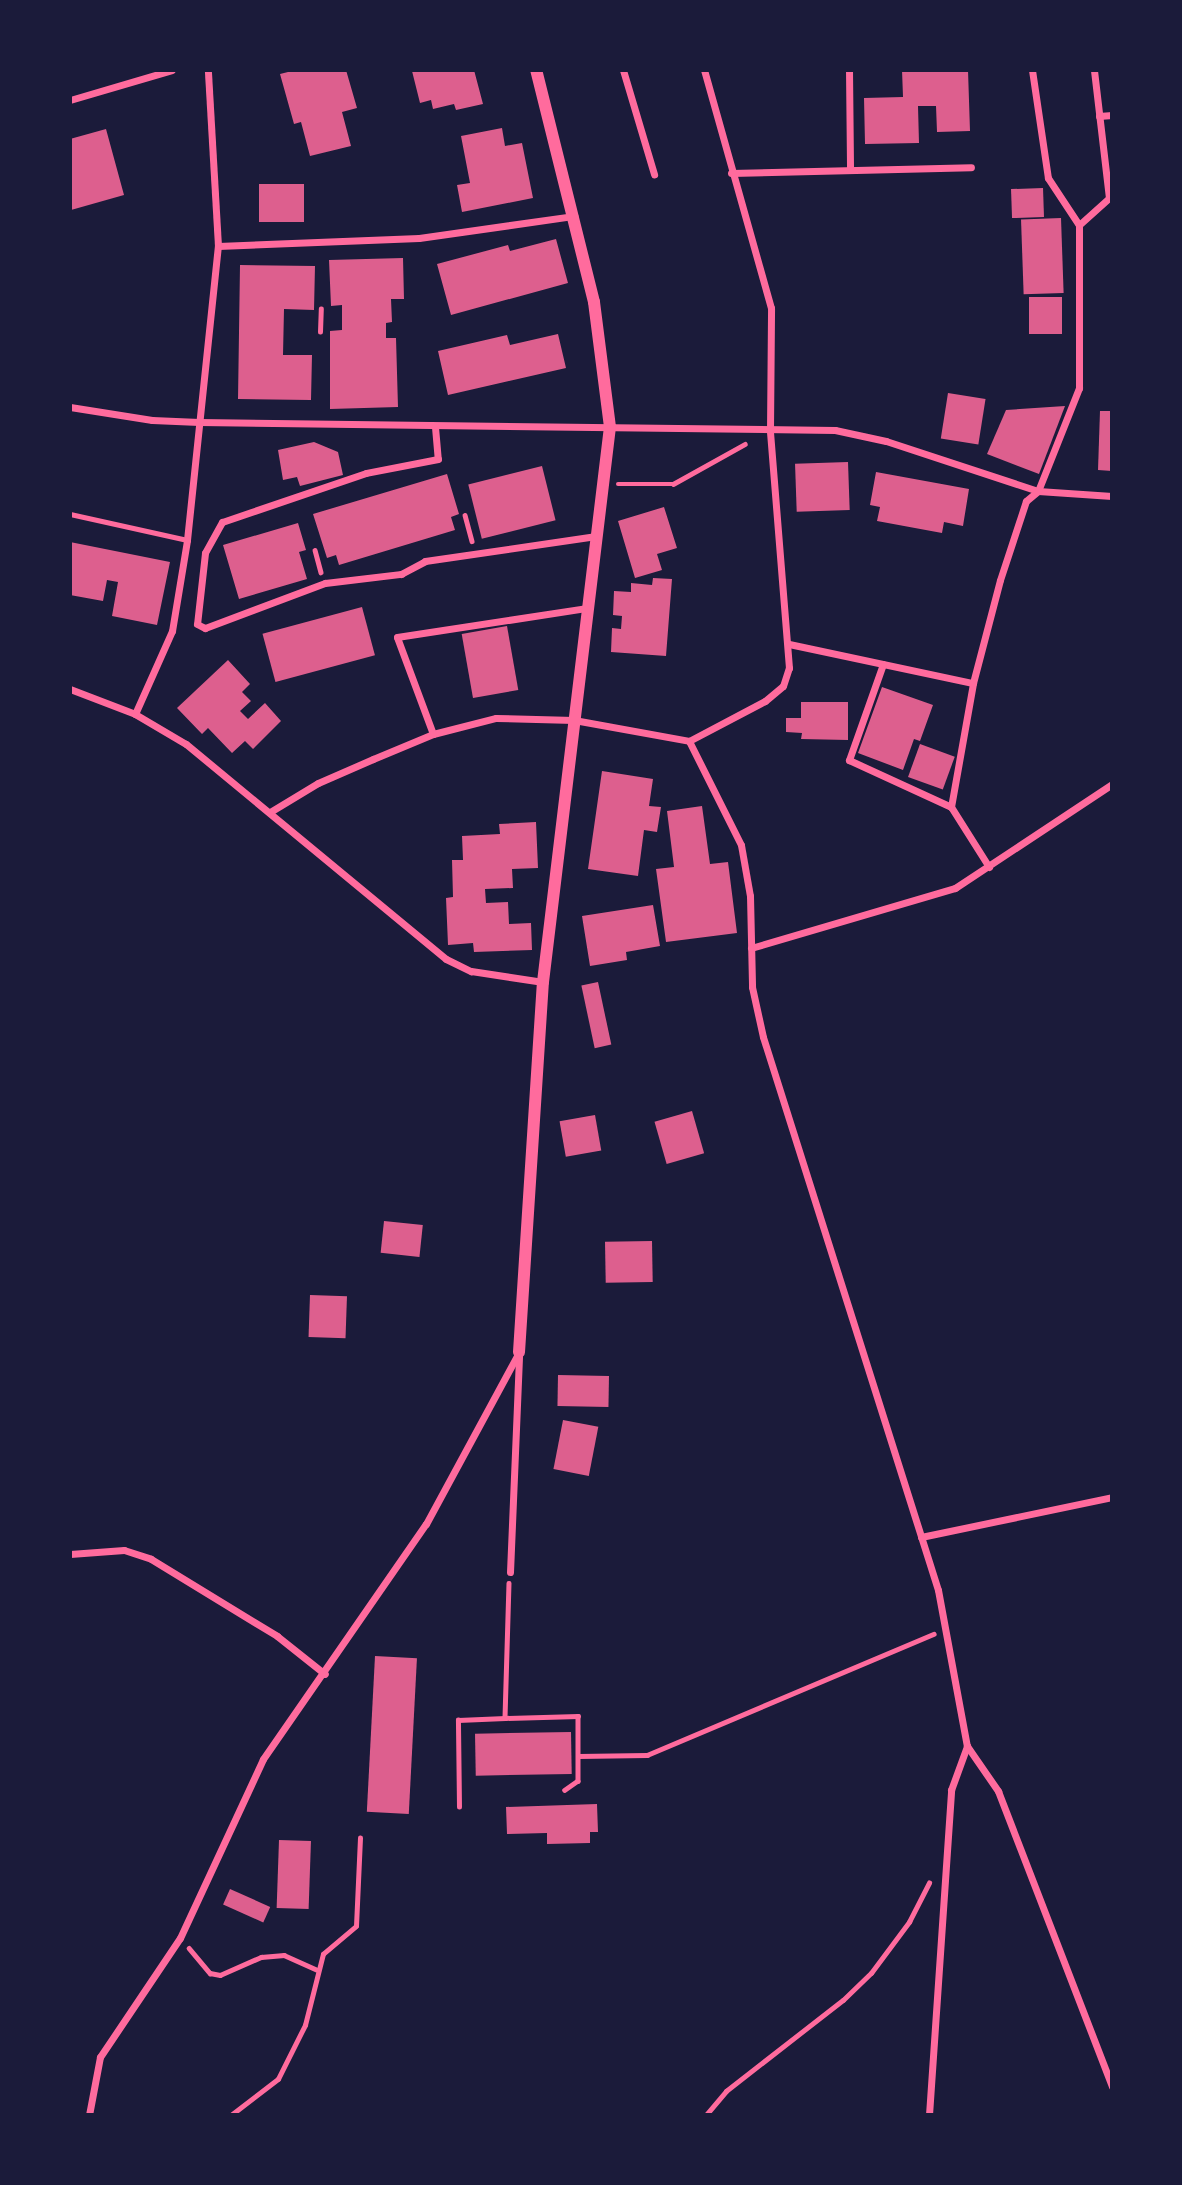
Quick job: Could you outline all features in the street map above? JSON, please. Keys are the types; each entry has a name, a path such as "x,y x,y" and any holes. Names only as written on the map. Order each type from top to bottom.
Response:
{"street":[{"path":"70,100 172,70"},
{"path":"135,715 172,631 187,540 218,246 208,70"},
{"path":"510,1572 519,1352 543,982 586,608 610,427 594,302 536,70"},
{"path":"624,70 654,174"},
{"path":"270,812 318,783 433,734 495,718 574,720 689,741 765,701 783,686 789,668 789,644 770,430 772,308 731,173 704,70"},
{"path":"849,70 850,170"},
{"path":"951,807 973,683 1026,501 1038,491 1079,388 1082,368 1079,225 1048,178 1032,70"},
{"path":"1079,225 1111,198 1094,70"},
{"path":"1099,116 1112,115"},
{"path":"731,173 971,167"},
{"path":"218,246 419,238 574,216"},
{"path":"70,407 152,420 199,422 858,433 1038,491 1112,496"},
{"path":"435,427 438,459 366,473 222,522 205,553 197,624 205,628 324,583 401,574 425,561 596,537"},
{"path":"433,734 397,636 586,608"},
{"path":"789,644 973,683"},
{"path":"883,664 849,760 951,807 989,867"},
{"path":"70,689 135,715 186,744 446,959 471,971 543,982"},
{"path":"689,741 740,845 750,895 752,987 774,1079 831,1244 885,1436 921,1537 946,1627 967,1746 998,1791 1112,2088"},
{"path":"751,948 955,888 1112,784"},
{"path":"89,2115 100,2057 180,1938 263,1759 426,1524 519,1352"},
{"path":"921,1537 1112,1497"},
{"path":"70,1554 124,1550 151,1559 277,1636 324,1674"},
{"path":"929,2115 950,1790 967,1746"}],"lane":[{"path":"70,514 187,540"}],"path":[{"path":"320,332 321,309"},
{"path":"603,484 673,484 770,430"},
{"path":"465,515 476,555"},
{"path":"315,550 324,583"},
{"path":"505,1718 510,1572"},
{"path":"578,1756 647,1755 946,1627"},
{"path":"459,1807 458,1720 578,1716 578,1782 565,1790"},
{"path":"230,2115 278,2079 305,2025 316,1969 323,1954 356,1926 359,1838"},
{"path":"706,2115 726,2091 843,2000 871,1973 909,1922 944,1854"},
{"path":"180,1938 210,1973 220,1975 261,1957 284,1955 316,1969"}],"building":[{"path":"296,70 346,70 357,108 342,112 351,146 310,156 301,122 294,124 280,74"},
{"path":"474,70 483,104 456,110 454,104 433,109 431,100 420,103 412,71"},
{"path":"902,70 968,70 970,131 937,132 936,106 918,106 919,143 865,144 864,98 903,97"},
{"path":"502,128 505,146 522,143 533,198 462,212 457,185 470,183 461,136"},
{"path":"106,129 124,195 71,210 70,139"},
{"path":"259,184 304,184 304,222 259,222"},
{"path":"1043,188 1044,217 1012,218 1011,189"},
{"path":"1061,218 1064,293 1024,294 1021,219"},
{"path":"556,239 568,283 451,315 437,264 508,245 510,251"},
{"path":"403,258 404,299 391,299 392,322 386,323 386,338 396,338 398,407 330,409 330,331 342,330 342,305 331,306 329,260"},
{"path":"240,265 315,266 314,310 284,309 283,355 312,355 311,400 238,399"},
{"path":"1029,297 1062,297 1062,334 1029,334"},
{"path":"558,334 566,368 448,395 438,351 507,335 510,345"},
{"path":"948,393 986,399 978,444 941,438"},
{"path":"1065,406 1039,474 987,454 1006,410"},
{"path":"1100,411 1112,411 1112,471 1098,470"},
{"path":"314,442 338,452 343,475 300,486 297,477 283,480 278,450"},
{"path":"848,462 850,510 797,512 795,464"},
{"path":"542,466 556,520 482,539 468,484"},
{"path":"876,472 969,489 963,526 944,522 942,533 877,521 880,507 870,505"},
{"path":"447,474 459,514 451,517 455,530 339,565 336,555 327,558 313,514"},
{"path":"664,507 677,548 657,554 662,570 635,578 618,521"},
{"path":"298,523 306,550 299,552 307,579 239,599 223,545"},
{"path":"70,542 170,562 157,625 112,616 118,582 107,580 103,601 70,595"},
{"path":"653,578 672,579 666,656 611,652 612,628 621,629 622,616 613,615 614,591 631,592 631,583 652,585"},
{"path":"362,607 375,655 275,682 263,634"},
{"path":"507,626 518,690 473,698 462,634"},
{"path":"228,660 250,684 242,692 251,701 240,711 248,719 265,703 281,721 253,749 245,741 232,753 208,728 202,734 177,708"},
{"path":"882,687 933,705 920,741 914,739 903,770 858,753"},
{"path":"801,702 848,702 848,740 801,739 802,733 786,732 786,718 801,718"},
{"path":"920,744 955,757 943,790 908,777"},
{"path":"602,771 653,779 649,806 661,807 657,832 644,830 638,876 588,869"},
{"path":"702,806 710,864 728,862 737,933 666,942 656,869 674,867 667,811"},
{"path":"536,822 538,868 512,869 513,888 485,889 486,903 508,902 509,924 531,923 532,950 474,952 473,943 448,945 446,898 453,897 452,860 463,860 462,836 500,834 499,824"},
{"path":"653,905 660,946 626,952 627,960 590,966 582,916"},
{"path":"598,982 611,1045 595,1048 581,986"},
{"path":"692,1111 704,1153 667,1164 655,1122"},
{"path":"595,1115 601,1150 566,1157 560,1121"},
{"path":"384,1221 423,1225 419,1257 381,1253"},
{"path":"652,1241 653,1282 606,1283 605,1242"},
{"path":"310,1295 347,1296 346,1338 309,1337"},
{"path":"558,1375 609,1376 608,1407 557,1406"},
{"path":"563,1420 598,1427 589,1476 553,1469"},
{"path":"375,1656 417,1658 409,1814 367,1812"},
{"path":"571,1732 572,1774 476,1776 475,1734"},
{"path":"597,1804 598,1832 590,1832 590,1843 547,1844 547,1833 507,1834 506,1807"},
{"path":"279,1840 311,1841 309,1909 277,1908"},
{"path":"230,1889 270,1907 263,1922 223,1905"}]}
